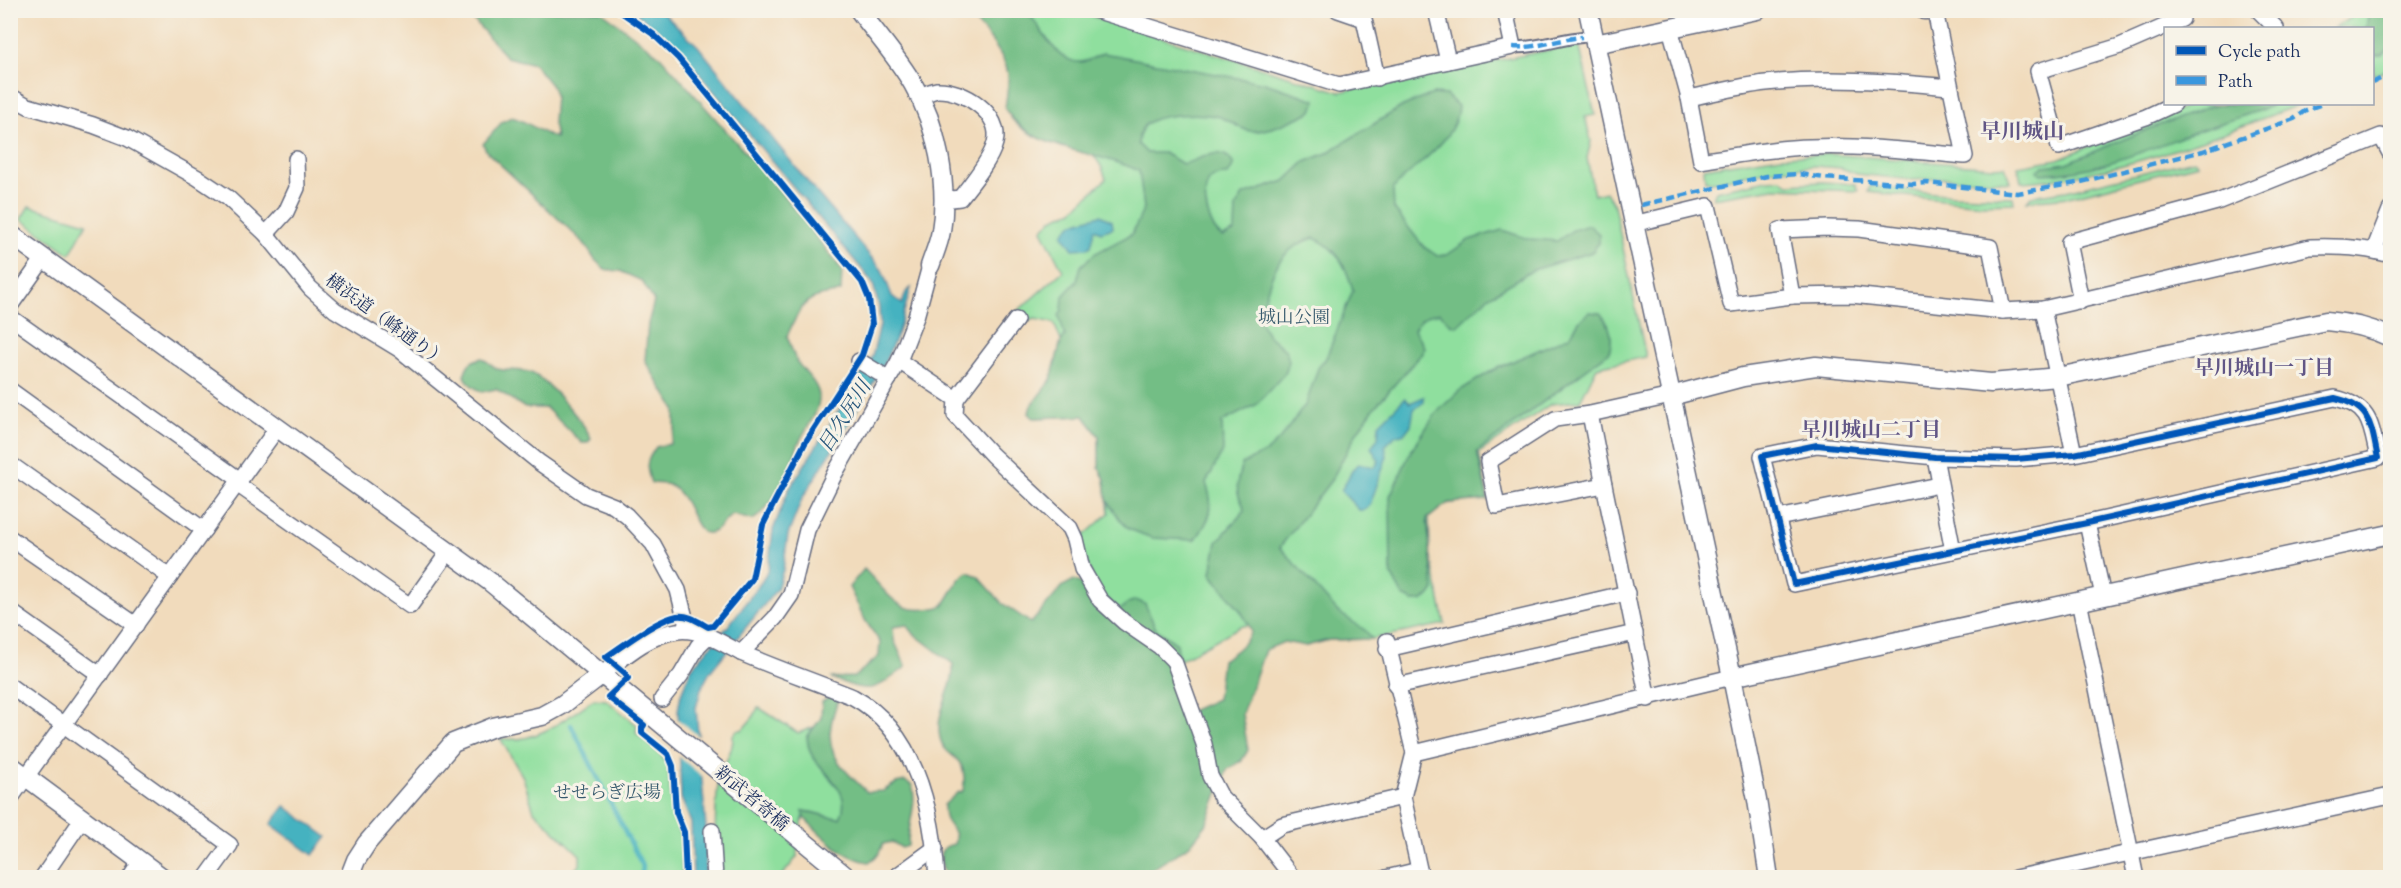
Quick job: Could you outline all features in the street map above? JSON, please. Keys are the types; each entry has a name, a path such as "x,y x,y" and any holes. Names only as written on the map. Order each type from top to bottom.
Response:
{"street":[{"path":"738,651 775,618 791,596 807,530 887,377 899,361 916,317 941,231 942,200 933,128 913,84 859,10"},
{"path":"1095,10 1339,85 1513,47 1540,45 1558,39 1588,40 1670,28 1757,10"},
{"path":"1338,10 1364,19 1377,78"},
{"path":"1436,10 1448,61"},
{"path":"1505,10 1513,47"},
{"path":"1588,10 1588,40 1633,224 1732,677 1769,878"},
{"path":"1670,28 1689,98 1701,162 1760,151 1808,147 1866,147 1965,156 1949,87 1936,11 1924,10"},
{"path":"2258,10 2275,27"},
{"path":"2172,105 2146,117 2059,147 2038,71 2120,46 2184,13"},
{"path":"1689,98 1765,83 1834,80 1878,80 1949,87"},
{"path":"919,97 936,90 955,93 973,102 987,113 996,127 995,143 969,187 960,198 942,200"},
{"name":"横浜道（峰通り）","path":"10,96 28,106 93,124 127,138 198,178 228,198 266,234 297,275 335,310 399,349 540,463 586,495 614,506 627,516 653,543 678,590 688,630"},
{"path":"2081,301 2069,242 2217,202 2381,136 2391,153"},
{"path":"266,234 286,212 297,188 296,159"},
{"path":"1633,224 1708,206 1731,304 1792,297 1852,295 2003,311 2043,309 2310,246 2374,250 2391,255"},
{"path":"2374,250 2391,210"},
{"path":"1792,297 1780,230 1859,229 1990,247 2003,311"},
{"name":"新武者寄橋","path":"10,234 489,581 848,878"},
{"path":"10,306 44,258"},
{"path":"2043,309 2074,454"},
{"path":"10,317 410,606 449,551"},
{"path":"1016,320 956,399 955,415 992,455 1070,528 1082,569 1100,600 1124,622 1159,646 1174,661 1204,744 1210,776 1221,797 1262,838 1293,878"},
{"path":"1604,485 1497,506 1488,462 1555,419 1590,414 1671,396 1743,377 1816,366 1991,383 2058,377 2326,321 2351,323 2371,328 2391,338"},
{"path":"899,361 956,399"},
{"path":"861,362 887,377"},
{"path":"10,390 204,530"},
{"path":"2336,398 2350,401 2361,409 2370,421 2378,458 2087,523 1794,584 1762,456 1817,445 1935,457 2016,459 2074,454 2336,398"},
{"path":"1590,414 1648,699"},
{"path":"10,799 278,427"},
{"path":"1935,457 1953,551"},
{"path":"10,464 170,578"},
{"path":"1778,518 1939,484"},
{"path":"2087,523 2103,596"},
{"path":"1414,753 1648,699 1732,677 2391,534"},
{"path":"10,538 136,625"},
{"path":"1386,878 1420,874 1402,797 1414,753 1387,645 1627,593"},
{"path":"2079,601 2136,878"},
{"path":"10,612 100,675"},
{"path":"349,878 356,860 367,843 453,743 493,727 542,716 562,705 653,640 674,632 688,630 710,637 870,706 906,753 918,776 927,803 935,848 937,878"},
{"path":"1396,686 1635,633"},
{"path":"662,699 681,675 698,646 710,637"},
{"path":"10,686 230,845 206,878"},
{"path":"10,765 163,878"},
{"path":"2015,878 2391,796"},
{"path":"1262,838 1282,825 1402,797"},
{"path":"1756,800 1779,878"},
{"path":"42,878 83,818"},
{"path":"712,831 715,878"},
{"path":"894,878 935,848"},
{"path":"130,878 141,861"}],"green space":[{"path":"466,11 601,11 661,57 789,202 842,270 841,291 811,299 799,313 787,336 797,363 816,386 818,404 773,499 752,520 733,515 716,530 708,533 702,532 675,489 667,484 651,483 647,467 648,460 656,447 670,444 675,429 675,409 645,361 648,324 654,301 642,281 620,271 606,270 595,260 584,243 487,152 483,144 502,122 511,117 556,138 553,122 555,95 552,86 534,64 506,57"},
{"name":"城山公園","path":"963,11 1075,11 1340,92 1464,64 1465,67 1579,44 1595,115 1585,117 1591,141 1587,158 1594,195 1606,192 1614,205 1646,357 1597,367 1580,401 1551,404 1479,453 1488,498 1445,504 1429,518 1430,553 1445,624 1372,639 1329,640 1306,646 1255,625 1241,626 1180,660 1098,591 1078,541 1109,513 1105,479 1099,468 1099,436 1084,416 1033,418 1029,413 1031,406 1051,380 1061,341 1054,323 1035,319 1020,324 1012,316 1063,271 1042,230 1052,219 1073,210 1106,179 1099,163 1092,155 1061,147 1042,139 1024,130 1013,120 1008,113 1009,81 1001,55 984,30"},
{"path":"963,11 1027,11 1057,51 1072,61 1081,62 1103,53 1265,83 1316,100 1312,111 1264,130 1246,130 1220,117 1200,114 1167,116 1150,122 1142,128 1138,144 1147,153 1164,153 1183,164 1211,154 1224,155 1229,158 1234,165 1228,175 1212,178 1205,193 1210,219 1223,237 1235,231 1236,207 1243,195 1285,181 1305,162 1327,153 1403,106 1433,94 1446,95 1458,106 1456,119 1443,141 1393,189 1394,209 1423,246 1436,255 1447,255 1469,240 1502,230 1529,239 1557,241 1573,230 1589,225 1599,234 1599,243 1592,252 1533,270 1488,297 1457,326 1450,324 1440,313 1428,316 1416,326 1414,330 1424,347 1422,353 1374,408 1357,432 1332,479 1280,547 1337,611 1366,631 1372,639 1329,640 1306,646 1284,642 1265,650 1242,714 1248,750 1242,760 1227,770 1206,825 1190,845 1140,877 946,877 940,857 943,849 954,844 955,837 945,818 944,805 957,793 963,791 964,778 960,763 943,745 939,728 953,673 953,664 914,634 907,625 893,627 894,640 906,667 886,682 871,688 864,688 831,678 854,677 879,656 880,642 865,620 849,587 864,569 898,603 916,609 928,609 943,606 960,578 968,572 978,576 1002,603 1031,623 1063,586 1074,580 1094,590 1119,610 1136,600 1145,604 1156,629 1177,644 1186,713 1217,699 1222,660 1239,648 1251,632 1239,608 1211,573 1217,542 1244,511 1237,488 1242,464 1266,452 1279,440 1306,404 1318,368 1326,358 1353,290 1340,259 1329,247 1314,238 1300,243 1281,259 1270,280 1259,319 1268,335 1286,351 1289,361 1286,372 1256,405 1222,422 1223,451 1206,483 1211,506 1205,526 1195,540 1152,538 1129,529 1107,500 1105,479 1099,468 1099,436 1084,416 1033,418 1029,413 1031,406 1051,380 1061,341 1065,336 1059,316 1063,296 1077,281 1081,266 1094,254 1132,234 1144,208 1139,171 1049,142 1032,134 1017,123 1005,109 1008,79 1003,59 984,31"},
{"path":"2349,11 2390,11 2390,68 2374,76 2374,27 2336,27 2351,18"},
{"path":"2369,11 2390,11 2390,48 2382,55 2374,55 2374,27 2366,27"},
{"path":"2190,105 2298,105 2199,142 2127,164 2056,179 2021,182 2018,166 2058,159"},
{"path":"2214,105 2273,105 2114,161 2060,173 2041,174 2037,171 2044,166 2066,163"},
{"path":"1829,154 2005,166 2010,182 1945,178 1913,180 1857,174 1841,168 1814,166 1770,170 1712,182 1705,181 1704,168 1781,156"},
{"path":"2194,160 2198,164 2069,197 2027,201 2031,196 2066,191"},
{"path":"1781,179 1788,184 1822,182 1855,184 1858,191 1774,188 1713,198 1716,191"},
{"path":"1870,186 1953,195 2013,197 2014,203 1981,204 1868,192"},
{"path":"29,206 87,223 70,254 21,219"},
{"path":"1589,312 1600,313 1607,322 1611,336 1609,352 1477,452 1488,500 1448,503 1427,519 1434,590 1422,601 1413,601 1403,596 1391,574 1390,496 1411,451 1436,413 1459,391 1493,370 1570,336 1579,321"},
{"path":"482,358 498,369 518,370 538,377 565,403 591,439 587,443 582,443 546,408 525,408 496,389 482,392 472,386 464,376 465,372 470,364"},
{"path":"831,696 838,700 830,730 830,741 838,761 845,770 867,792 883,791 896,783 905,781 912,785 914,792 908,846 902,848 892,842 883,844 878,855 869,862 842,851 804,818 803,811 840,818 843,809 843,800 836,784 811,753 807,737 821,718 822,702"},
{"name":"せせらぎ広場","path":"594,699 606,700 637,725 636,733 660,754 668,765 672,810 681,835 682,877 565,877 580,865 580,855 534,811 523,777 500,738 525,738 538,734"},
{"path":"758,707 798,733 814,727 807,737 827,775 843,793 845,808 840,818 804,811 797,857 781,877 719,877 715,829 719,779 730,752 733,735 737,730 742,730 754,716"}],"water":[{"name":"目久尻川","path":"633,11 661,11 698,46 882,270 892,296 902,304 906,292 911,288 898,332 882,369 802,499 788,535 783,570 777,589 710,672 701,689 696,708 707,840 705,877 693,877 691,823 681,798 678,710 681,694 691,669 729,625 762,581 768,569 773,530 788,491 872,357 880,325 879,307 873,284 865,273 686,58 668,38"},
{"path":"1100,215 1112,221 1113,228 1101,232 1095,229 1091,246 1073,249 1063,235 1066,230 1079,221"},
{"path":"1424,397 1424,402 1414,409 1411,425 1404,434 1396,435 1385,446 1387,456 1370,505 1359,510 1341,491 1353,469 1359,464 1375,467 1379,461 1371,447 1378,438 1379,424 1405,398 1410,403"},
{"path":"285,806 327,837 313,855 271,824"}],"pier":[{"path":"675,717 701,738 703,777 677,755"}],"waterway":[{"path":"571,725 643,867 641,878"}],"marked path":[{"path":"1513,47 1529,47 1582,37"},
{"path":"2374,82 2390,74"},
{"path":"1641,205 1767,176 1800,174 1824,178 1927,183 2017,193 2077,183 2203,151 2294,119 2306,110 2319,105"}],"cycle path":[{"path":"618,10 653,34 678,58 862,282 869,299 872,324 862,355 805,443 763,525 752,579 713,626 708,627 689,617 669,618 606,657 628,678 608,697 644,725 642,733 668,754 673,766 676,812 684,832 686,878"},
{"path":"2335,398 2356,406 2363,412 2371,428 2378,458 2087,523 1794,584 1762,456 1817,445 1935,457 2016,459 2074,454 2335,398"}],"district":[{"name":"早川城山","path":"2022,131"},
{"name":"早川城山一丁目","path":"2264,367"},
{"name":"早川城山二丁目","path":"1871,429"}]}
